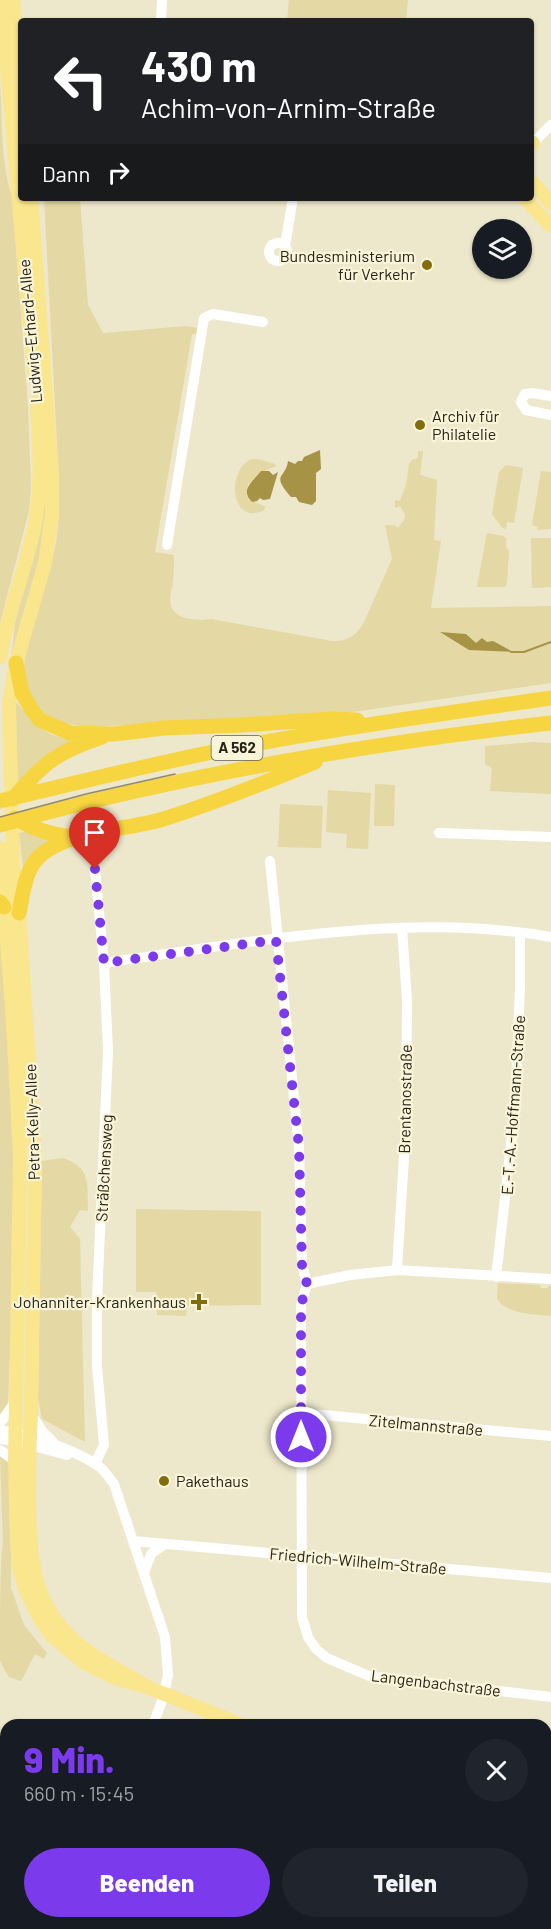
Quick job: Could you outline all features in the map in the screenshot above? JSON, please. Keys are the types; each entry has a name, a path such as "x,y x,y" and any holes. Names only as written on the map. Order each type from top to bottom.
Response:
{"highway":[{"path":"16,663 22,693 40,720 70,733 114,734 164,728 331,719 390,721"},
{"name":"A 562","path":"4,811 84,780 223,750 390,721 551,698"},
{"name":"A 562","path":"4,811 88,801 340,752 551,725"},
{"path":"80,837 58,836 40,831 4,811 30,778 55,757 81,744 114,734"},
{"path":"19,913 28,872 33,863 49,849 80,837 161,819 282,776 340,752"}],"main road":[{"name":"Ludwig-Erhard-Allee","path":"1,0 18,78"},
{"name":"Ludwig-Erhard-Allee","path":"13,0 18,114"},
{"path":"13,0 22,18"},
{"path":"534,184 551,203"},
{"name":"Ludwig-Erhard-Allee","path":"0,657 9,614 30,544 36,516 41,470 24,201"},
{"name":"Ludwig-Erhard-Allee","path":"4,811 9,704 16,663 45,563 52,514 52,476 31,201"},
{"path":"527,201 551,226"},
{"name":"Petra-Kelly-Allee","path":"4,811 19,913 34,1156 31,1414 22,1438"},
{"name":"Petra-Kelly-Allee","path":"0,848 20,1157 16,1401 22,1438"},
{"path":"22,1438 15,1461 19,1567 25,1589 41,1621 52,1636 83,1662 115,1678 147,1687 227,1719"},
{"path":"22,1438 29,1474 31,1557 36,1581 44,1601 59,1624 76,1643 147,1687"}],"street":[{"path":"161,18 162,0"},
{"path":"534,142 551,125"},
{"path":"285,246 292,201"},
{"path":"167,545 204,318 213,314 263,322"},
{"path":"551,396 525,394 521,402 526,410 551,415"},
{"path":"439,833 551,837"},
{"path":"270,861 276,940 299,1147 302,1265 307,1284 350,1275 397,1270 551,1279"},
{"name":"Sträßchensweg","path":"95,869 104,963 108,1074 96,1351 104,1445 95,1464"},
{"name":"Brentanostraße","path":"397,1270 406,1125 407,1000 402,928"},
{"path":"104,963 338,931 464,928 551,937"},
{"name":"E.-T.-A.-Hoffmann-Straße","path":"496,1277 515,1109 520,997 519,933"},
{"name":"Langenbachstraße","path":"307,1284 301,1305 302,1556 304,1628 316,1649 327,1658 369,1676 551,1697"},
{"path":"0,1423 16,1401"},
{"name":"Zitelmannstraße","path":"301,1413 551,1436"},
{"path":"31,1414 55,1449"},
{"path":"0,1431 83,1458 95,1464 109,1476 114,1484 165,1637 168,1675 156,1719"},
{"path":"0,1439 22,1438"},
{"path":"29,1474 36,1462 55,1449"},
{"path":"0,1450 15,1461"},
{"name":"Friedrich-Wilhelm-Straße","path":"133,1541 551,1578"},
{"path":"144,1573 151,1554 165,1544"}],"shaded area":[{"path":"289,0 408,0 406,18 287,18"},
{"path":"0,84 5,169 12,196 28,408 31,487 29,511 0,623"},
{"path":"44,201 80,201 88,305 103,333 186,326 198,328 197,334 192,334 155,552 174,555 170,599 174,611 184,618 211,619 332,641 351,637 364,622 392,559 385,525 394,525 398,528 404,520 405,514 400,506 395,508 395,500 400,501 406,485 409,464 418,458 418,451 423,451 420,475 437,480 434,540 441,541 431,608 551,606 551,683 346,713 107,726 83,726 54,719 30,700 24,680 28,644 54,552 59,506"},
{"path":"320,450 321,469 316,473 316,501 312,505 299,502 296,497 291,497 281,484 281,477 288,461 295,464"},
{"path":"252,459 276,466 258,474 257,478 248,484 247,495 253,501 266,507 263,511 256,513 249,513 242,509 235,495 240,469"},
{"path":"506,465 523,468 514,523 507,522 506,529 502,528 492,514 499,472"},
{"path":"261,471 269,471 273,475 278,472 270,499 260,498 252,502 248,497 247,489"},
{"path":"541,471 551,472 551,529 537,530 538,527 532,525"},
{"path":"48,480 44,541 3,726 6,680 15,622"},
{"path":"487,533 506,538 506,547 509,551 505,587 477,587"},
{"path":"531,538 551,538 551,587 532,588"},
{"path":"440,632 466,634 476,643 482,638 487,642 493,641 513,652 469,650"},
{"path":"17,703 39,727 50,734 71,741 17,783 15,705"},
{"path":"551,743 551,794 490,791 492,768 485,764 485,746"},
{"path":"375,784 395,785 394,826 374,826"},
{"path":"328,790 371,793 368,849 346,848 347,834 326,832"},
{"path":"280,804 323,806 321,848 278,847"},
{"path":"27,831 52,840 23,867 19,833"},
{"path":"0,915 14,1135 14,1268 8,1400 0,1415"},
{"path":"63,1158 79,1167 86,1178 87,1185 88,1211 80,1210 70,1227 80,1239 85,1442 42,1419 38,1399 42,1161"},
{"path":"136,1209 261,1211 261,1305 187,1306 186,1316 157,1315 156,1292 136,1292"},
{"path":"498,1283 540,1285 541,1288 551,1286 551,1316 522,1313 508,1308 497,1299"},
{"path":"0,1453 11,1463 11,1588 24,1625 47,1653 44,1659 35,1654 21,1681 9,1677 0,1660 3,1544"}],"waterway":[{"path":"511,652 524,652 551,642"}],"tram line":[{"path":"0,817 86,794 175,774"}],"place":[{"name":"Bundesministerium für Verkehr","path":"427,265"},
{"name":"Archiv für Philatelie","path":"420,425"},
{"name":"Johanniter-Krankenhaus","path":"199,1302"},
{"name":"Pakethaus","path":"164,1481"}],"route":[{"path":"95,869 104,963 276,940 295,1100 299,1147 302,1265 307,1284 301,1305 301,1437"}]}
